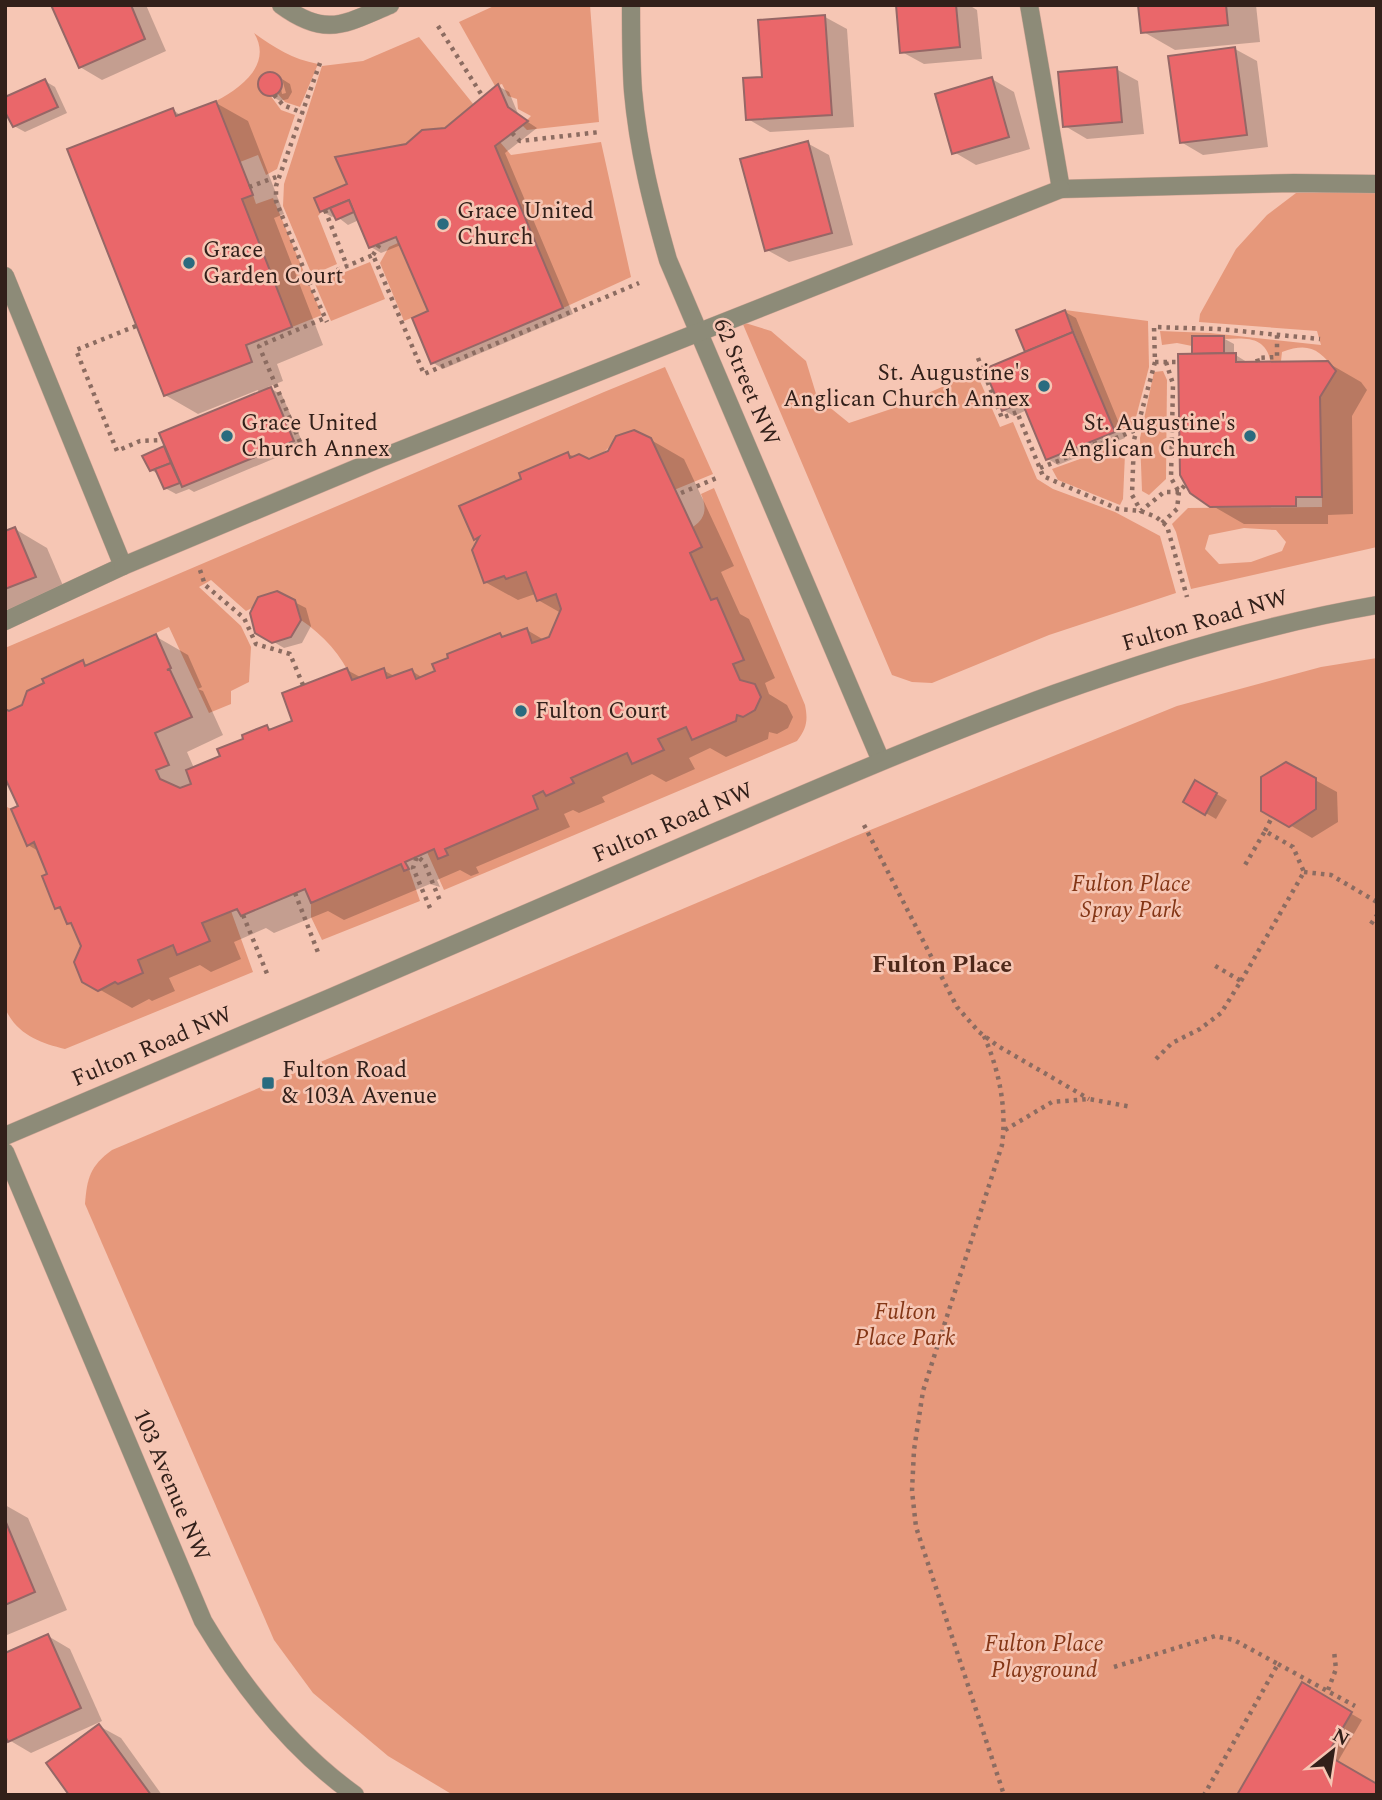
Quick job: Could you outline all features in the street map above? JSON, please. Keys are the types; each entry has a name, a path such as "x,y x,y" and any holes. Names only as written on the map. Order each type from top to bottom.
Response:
{"street":[{"path":"281,5 298,17 317,25 336,26 390,5"},
{"name":"62 Street NW","path":"631,5 633,91 640,145 653,209 668,260 881,761"},
{"path":"1029,5 1061,190"},
{"path":"5,621 123,566 381,458 1061,190 1294,183 1377,184"},
{"path":"5,276 123,566"},
{"name":"Fulton Road NW","path":"5,1136 881,761 1041,698 1130,666 1223,638 1322,614 1377,605"},
{"name":"103 Avenue NW","path":"5,1152 204,1621 228,1663 282,1730 355,1795"}],"path":[{"path":"438,26 483,97"},
{"path":"300,442 285,413 260,346 326,320 276,201 276,186 320,63"},
{"path":"274,95 283,105 303,113"},
{"path":"512,133 520,141 600,132"},
{"path":"249,187 280,175"},
{"path":"328,213 347,266"},
{"path":"309,282 373,255 380,244"},
{"path":"373,255 424,374 639,283"},
{"path":"136,326 76,350 117,450 140,441 162,440"},
{"path":"1141,511 1132,495 1137,430 1155,362 1154,327 1219,329 1320,339"},
{"path":"1258,362 1258,358 1277,357 1277,335"},
{"path":"978,358 1003,418 1017,412 1043,476 1118,509 1141,511 1167,526 1186,597"},
{"path":"1155,362 1178,362"},
{"path":"1166,362 1172,384 1171,478 1179,492"},
{"path":"1040,468 1095,443 1137,430"},
{"path":"681,493 719,477"},
{"path":"1162,523 1177,509 1179,492 1185,485"},
{"path":"1141,511 1164,492 1179,492"},
{"path":"198,566 205,585 244,618 256,643 290,654 303,685"},
{"path":"1245,865 1272,817"},
{"path":"864,825 957,1007 984,1036 1089,1099"},
{"path":"1265,831 1293,847 1304,872"},
{"path":"430,908 413,868 417,856 424,862 441,903"},
{"path":"1304,872 1331,875 1377,902"},
{"path":"1156,1059 1172,1043 1200,1030 1221,1013 1304,872"},
{"path":"295,893 318,955"},
{"path":"243,915 268,976"},
{"path":"1371,925 1377,915"},
{"path":"1212,964 1241,981"},
{"path":"984,1036 995,1060 1004,1119 1002,1145 923,1391 914,1450 912,1491 916,1527 1004,1795"},
{"path":"1004,1130 1052,1102 1089,1099 1132,1107"},
{"path":"1114,1667 1214,1636 1234,1640 1356,1706"},
{"path":"1328,1691 1336,1669 1334,1651"},
{"path":"1204,1795 1278,1664"}],"green space":[{"path":"496,5 590,5 599,122 527,130 522,125 531,116 518,109 517,99 508,96 502,84 495,86 459,22"},
{"path":"254,33 284,52 318,64 300,107 285,102 277,93 282,85 279,75 271,71 262,75 258,82 260,92 270,95 281,110 295,115 277,169 266,175 258,155 240,162 216,101 252,74 260,55"},
{"path":"419,37 474,105 445,128 406,144 335,157 347,184 318,216 337,264 312,275 283,206 284,184 322,66 363,61"},
{"path":"500,142 511,155 601,142 631,277 563,308 495,146"},
{"path":"1377,191 1377,547 1191,589 1172,524 1188,508 1322,507 1320,397 1336,371 1330,363 1313,349 1306,348 1282,352 1281,361 1271,362 1260,343 1247,339 1224,339 1223,336 1193,336 1192,346 1177,343 1162,345 1160,331 1210,333 1321,345 1317,331 1199,322 1200,314 1236,249 1267,215 1296,193","holes":["1244,528 1276,530 1286,542 1282,551 1251,562 1219,564 1205,549 1209,535"]},
{"path":"253,195 256,204 273,198 322,315 292,327 242,199"},
{"path":"398,243 428,311 404,321 380,263 389,247"},
{"path":"370,262 385,299 331,321 315,284"},
{"path":"1065,310 1148,321 1149,367 1134,425 1115,432"},
{"path":"742,322 771,331 806,361 817,397 849,423 894,408 976,372 1000,427 1013,422 1037,479 1053,489 1115,512 1160,536 1176,593 1049,635 932,683 912,682 892,675"},
{"path":"665,367 713,474 674,490 651,438 634,430 616,436 607,449 597,456 570,458 568,453 519,473 521,479 474,539 479,537 472,550 484,583 526,572 537,601 556,594 561,609 549,637 532,643 527,628 502,637 500,633 447,654 448,658 434,671 420,677 387,678 384,669 352,680 331,646 301,620 295,600 277,591 258,597 252,608 246,611 211,580 199,587 241,626 251,647 249,682 231,691 231,704 209,713 169,627 85,666 82,660 42,678 44,683 22,705 9,711 5,709 5,648"},
{"path":"1163,371 1167,380 1166,479 1149,495 1142,491 1140,438 1154,372"},
{"path":"1119,445 1125,454 1123,499 1120,505 1058,480 1052,469"},
{"path":"714,488 805,705 806,724 797,741 444,890 427,852 434,849 438,859 447,854 445,849 538,809 533,796 543,791 546,796 573,784 571,778 627,753 633,764 663,750 658,739 686,727 736,721 737,715 743,717 755,710 761,697 755,684 740,680 733,664 743,660 690,553 702,547 693,527 701,520 704,512 701,494"},
{"name":"Fulton Place Park","path":"1377,658 1377,1795 453,1795 388,1756 313,1693 274,1640 85,1204 91,1173 105,1156 112,1150 853,837 1177,706 1321,667"},
{"path":"5,806 11,809 27,846 34,842 47,874 42,877 55,909 60,907 67,924 71,923 81,946 74,962 82,982 98,991 143,973 138,960 173,945 209,940 202,923 231,911 253,972 65,1049 47,1044 22,1031 5,1008"},
{"path":"401,864 404,870 409,869 420,901 322,940 311,917 311,903"}],"building":[{"path":"51,5 131,5 145,39 79,68"},
{"path":"896,5 956,5 960,47 900,53"},
{"path":"1138,5 1226,5 1228,25 1141,33"},
{"path":"825,15 832,115 746,120 743,78 762,77 758,20"},
{"path":"1235,47 1247,135 1180,143 1168,56"},
{"path":"1117,67 1122,122 1063,127 1058,72"},
{"path":"270,72 278,76 282,84 278,92 270,96 262,92 258,84 262,76"},
{"path":"992,77 1009,137 952,154 935,94"},
{"path":"45,79 58,107 13,127 5,112 5,97"},
{"name":"Grace United Church","path":"498,84 508,107 528,121 495,146 563,308 431,364 412,318 428,311 396,237 369,248 349,200 320,212 314,198 347,184 335,157 406,144 422,130 445,128"},
{"name":"Grace Garden Court","path":"216,101 253,195 242,199 292,327 246,345 252,362 164,396 67,149 173,108 176,116"},
{"path":"808,141 832,233 765,251 740,159"},
{"path":"349,200 354,212 336,220 330,208"},
{"path":"1065,310 1073,332 1025,352 1016,330"},
{"name":"St. Augustine's Anglican Church Annex","path":"1073,332 1115,432 1046,460 1022,402 1002,411 984,369"},
{"path":"1192,336 1224,336 1224,353 1192,354"},
{"name":"St. Augustine's Anglican Church","path":"1236,353 1236,362 1328,361 1336,371 1320,397 1322,497 1296,497 1296,506 1210,507 1190,493 1180,475 1178,354"},
{"name":"Grace United Church Annex","path":"271,387 294,441 182,487 159,433"},
{"name":"Fulton Court","path":"634,430 651,438 702,547 690,553 711,600 717,598 744,660 733,664 740,680 755,684 761,697 755,710 743,717 737,715 736,721 692,740 686,727 658,739 664,750 632,764 627,753 571,778 574,783 546,796 543,791 533,796 538,809 445,849 448,855 438,859 434,849 405,862 409,869 404,871 401,864 311,903 305,889 241,916 237,909 202,923 210,941 177,955 173,945 138,960 143,973 98,991 82,982 74,962 81,946 60,907 55,909 42,876 47,874 34,842 27,846 11,809 18,806 5,778 5,709 9,711 22,705 27,691 44,683 42,679 83,660 85,666 156,634 171,668 167,670 170,670 192,717 155,733 169,765 156,770 160,779 180,788 191,784 186,770 220,756 217,749 243,739 242,735 267,725 269,730 292,721 282,693 347,668 352,680 384,668 387,678 412,669 416,679 435,671 432,664 448,658 447,654 500,633 502,637 527,628 532,643 549,637 561,609 556,594 537,601 526,572 484,583 472,550 479,537 474,540 459,506 521,479 519,473 568,452 570,458 579,454 589,459 608,451 616,436"},
{"path":"164,446 171,463 150,471 142,456"},
{"path":"171,463 180,483 164,489 155,469"},
{"path":"15,527 36,577 5,589 5,531"},
{"path":"277,591 295,600 301,620 291,637 272,643 255,633 250,613 258,597"},
{"path":"1286,762 1316,778 1316,809 1289,827 1261,811 1261,777"},
{"path":"1195,780 1217,793 1205,815 1183,802"},
{"path":"5,1520 35,1592 5,1605"},
{"path":"48,1634 81,1708 8,1742 5,1736 5,1653"},
{"path":"1302,1682 1352,1712 1327,1755 1377,1784 1377,1795 1237,1795"},
{"path":"99,1724 151,1795 69,1795 46,1763"}],"place":[{"name":"Grace United Church","path":"443,224"},
{"name":"Grace Garden Court","path":"189,263"},
{"name":"St. Augustine's Anglican Church Annex","path":"1044,386"},
{"name":"Grace United Church Annex","path":"227,436"},
{"name":"St. Augustine's Anglican Church","path":"1250,436"},
{"name":"Fulton Court","path":"521,711"},
{"name":"Fulton Road & 103A Avenue","path":"268,1083"}],"district":[{"name":"Fulton Place","path":"942,965"}],"park label":[{"name":"Fulton Place Spray Park","path":"1131,897"},
{"name":"Fulton Place Playground","path":"1044,1657"}]}
